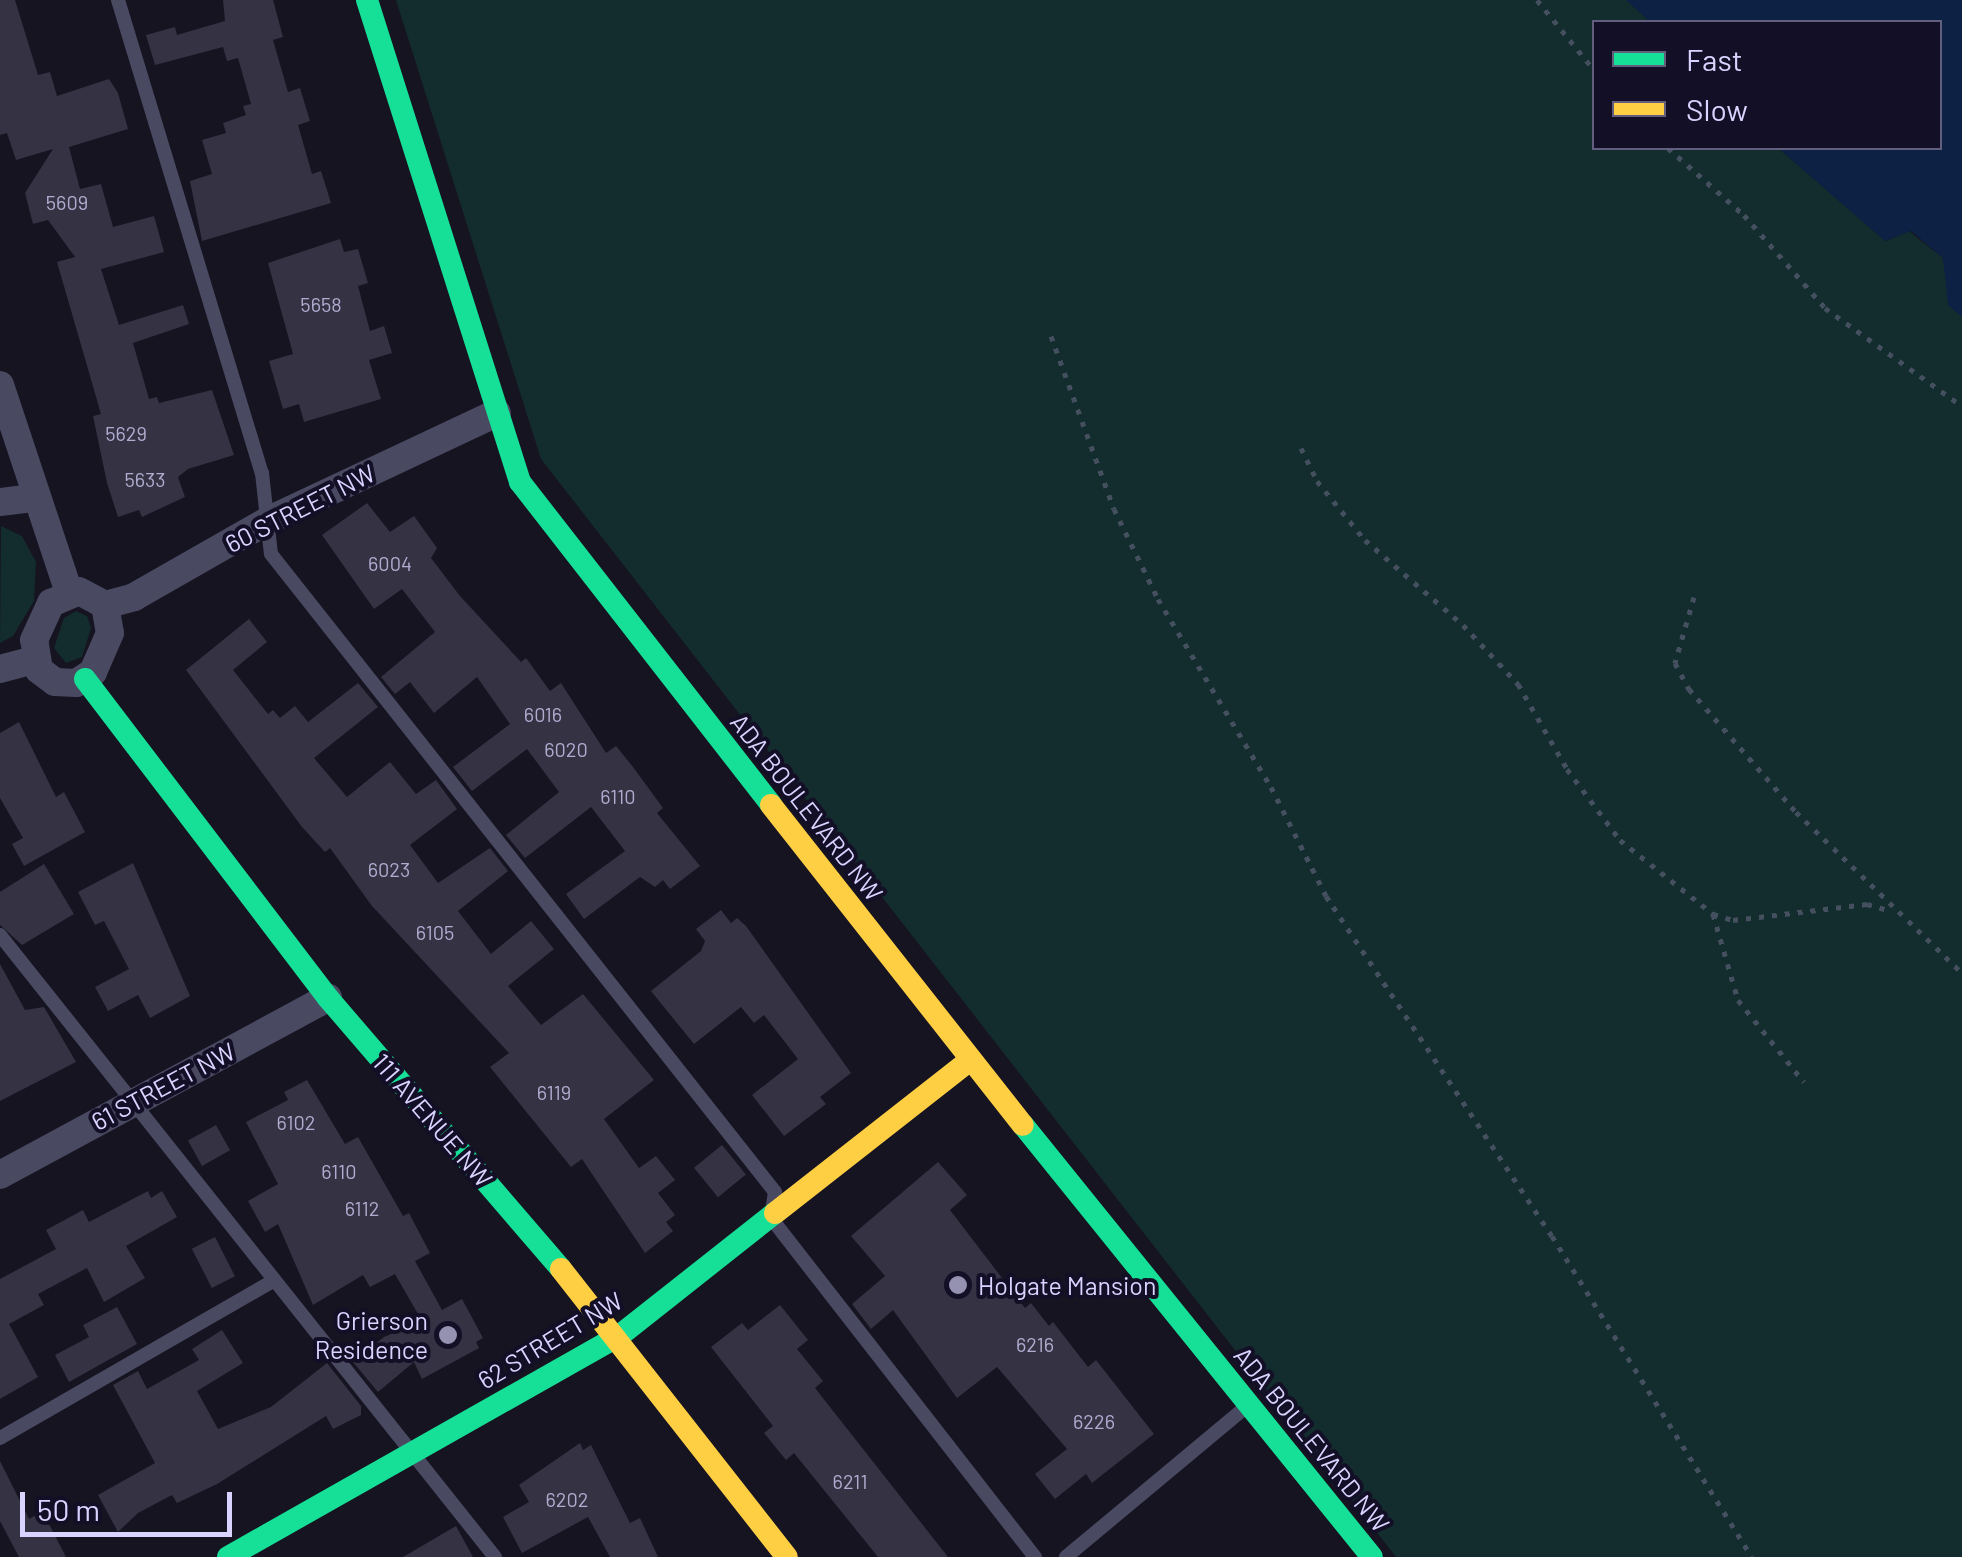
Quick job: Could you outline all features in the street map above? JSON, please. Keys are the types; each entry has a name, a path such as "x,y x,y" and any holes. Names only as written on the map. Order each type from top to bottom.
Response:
{"street":[{"name":"ADA BOULEVARD NW","path":"367,0 520,482 970,1060 1250,1405 1362,1553"},
{"path":"0,385 69,592"},
{"name":"60 STREET NW","path":"105,605 134,597 267,521 497,413"},
{"path":"0,502 35,498"},
{"path":"69,592 89,593 105,605 110,633 85,679 56,682 34,660 34,640 46,612 69,592"},
{"path":"0,670 34,660"},
{"name":"111 AVENUE NW","path":"85,679 328,998 619,1336 788,1557"},
{"name":"61 STREET NW","path":"0,1175 328,998"},
{"name":"62 STREET NW","path":"228,1557 619,1336 970,1060"}],"lane":[{"path":"118,0 262,472 271,554 775,1192 771,1218 1036,1557"},
{"path":"0,935 495,1557"},
{"path":"0,1438 273,1281"},
{"path":"1066,1557 1250,1405"}],"path":[{"path":"1537,0 1592,68"},
{"path":"1670,150 1744,216 1825,308 1962,406"},
{"path":"1051,336 1114,509 1158,599 1270,787 1326,896 1552,1236 1752,1557"},
{"path":"1300,448 1316,481 1365,540 1463,625 1518,684 1567,769 1620,840 1713,914 1733,920 1867,904 1892,912"},
{"path":"1694,597 1675,663 1689,688 1892,912 1962,973"},
{"path":"1713,914 1738,1000 1804,1082"}],"green space":[{"path":"396,0 1627,0 1648,20 1592,20 1592,150 1780,150 1886,241 1909,231 1943,258 1949,302 1962,314 1962,1557 1396,1557 541,459"},
{"path":"1,526 22,536 36,562 34,601 13,636 0,643"},
{"path":"76,611 87,616 91,628 82,657 66,663 54,648 64,618"}],"water":[{"path":"1626,0 1962,0 1962,317 1948,305 1943,258 1911,231 1885,241 1780,150 1942,150 1942,20 1648,20"}],"building":[{"path":"0,0 15,0 38,75 50,72 57,96 109,79 118,93 128,129 69,147 80,189 101,184 113,227 154,216 164,252 101,269 119,325 183,305 189,324 133,343 149,399 157,397 159,403 212,390 234,455 188,469 178,477 185,497 142,517 139,510 118,517 107,483 93,416 101,414 57,262 75,257 48,220 33,224 25,193 53,149 16,160 7,133 0,135"},
{"path":"223,0 273,0 283,37 273,40 288,92 300,88 310,121 298,125 312,174 321,171 331,203 202,241 190,181 212,174 202,140 226,133 223,123 246,115 243,106 251,104 238,58 227,61 223,47 155,65 146,35 175,27 177,35 225,21"},
{"path":"340,239 344,252 358,249 368,283 358,286 370,331 384,326 392,353 369,360 381,399 304,422 299,404 283,409 269,361 293,354 268,263"},
{"path":"367,503 390,532 414,516 437,548 431,558 460,596 521,662 526,658 550,691 561,683 606,753 616,746 633,767 663,808 657,813 700,866 670,889 663,880 655,887 640,877 584,919 566,894 625,851 591,807 525,858 506,835 559,792 527,749 472,791 453,767 510,724 477,677 434,713 410,682 395,694 381,677 435,632 402,589 374,609 322,535"},
{"path":"249,619 267,642 233,670 268,714 273,710 280,718 295,706 308,722 358,683 378,707 314,758 347,797 390,762 416,794 436,780 457,809 410,845 438,883 490,848 508,871 458,911 491,954 531,921 554,949 508,986 541,1025 583,994 654,1080 604,1119 639,1168 656,1156 675,1180 658,1193 675,1215 666,1222 673,1231 645,1253 582,1159 571,1167 490,1067 509,1053 372,906 330,848 325,852 302,827 186,670"},
{"path":"19,722 56,797 64,792 85,832 24,866 12,844 23,838 0,798 0,733"},
{"path":"133,863 190,996 150,1018 138,995 108,1011 95,987 129,969 104,921 95,925 78,892"},
{"path":"44,864 74,914 22,945 0,925 0,892"},
{"path":"721,910 731,923 737,918 746,926 851,1073 820,1097 826,1104 784,1136 752,1095 798,1059 764,1015 754,1023 741,1007 694,1044 651,991 701,951 705,941 696,929"},
{"path":"0,964 25,1010 44,1007 76,1062 0,1101"},
{"path":"307,1080 345,1144 358,1137 403,1216 409,1213 430,1253 415,1261 442,1310 462,1299 483,1338 476,1342 479,1348 422,1379 414,1362 378,1392 353,1362 384,1337 422,1321 395,1274 370,1287 363,1275 313,1305 278,1224 265,1232 248,1201 278,1184 246,1122 288,1100 284,1092"},
{"path":"216,1125 230,1150 202,1166 188,1141"},
{"path":"722,1145 746,1175 718,1197 694,1168"},
{"path":"938,1162 967,1195 950,1210 1025,1308 1031,1303 1049,1326 1053,1322 1088,1367 1096,1360 1154,1434 1092,1483 1086,1474 1055,1499 1035,1474 1067,1449 997,1367 957,1398 893,1310 871,1329 852,1304 885,1276 851,1236"},
{"path":"148,1191 151,1198 162,1191 177,1217 126,1246 145,1278 104,1302 87,1268 38,1294 44,1305 9,1324 38,1377 0,1399 0,1279 56,1249 46,1230 83,1210 89,1222"},
{"path":"215,1237 235,1276 212,1288 192,1249"},
{"path":"780,1305 808,1340 797,1349 823,1381 815,1388 948,1557 878,1557 794,1453 786,1460 764,1433 773,1426 711,1347 742,1323 748,1330"},
{"path":"117,1307 137,1344 69,1382 55,1355 89,1337 83,1325"},
{"path":"222,1330 243,1363 197,1391 218,1429 271,1407 327,1363 361,1406 361,1415 333,1429 326,1416 217,1484 177,1503 172,1495 138,1513 118,1532 98,1495 155,1463 113,1385 138,1371 147,1389 199,1360 192,1349"},
{"path":"580,1443 583,1450 591,1445 630,1523 640,1518 658,1557 610,1557 588,1517 522,1553 503,1517 529,1502 519,1485"},
{"path":"0,1461 29,1519 38,1514 50,1526 66,1557 19,1557 0,1521"},
{"path":"456,1526 473,1557 403,1557"}],"traffic: fast":[{"path":"367,0 520,482 771,805"},
{"path":"85,679 328,998 561,1269"},
{"path":"1023,1125 1372,1557"},
{"path":"228,1557 619,1336 775,1213"}],"traffic: slow":[{"path":"771,805 1023,1125"},
{"path":"775,1213 970,1060"},
{"path":"561,1269 787,1557"}],"place":[{"name":"Holgate Mansion","path":"958,1285"},
{"name":"Grierson Residence","path":"448,1335"}]}
